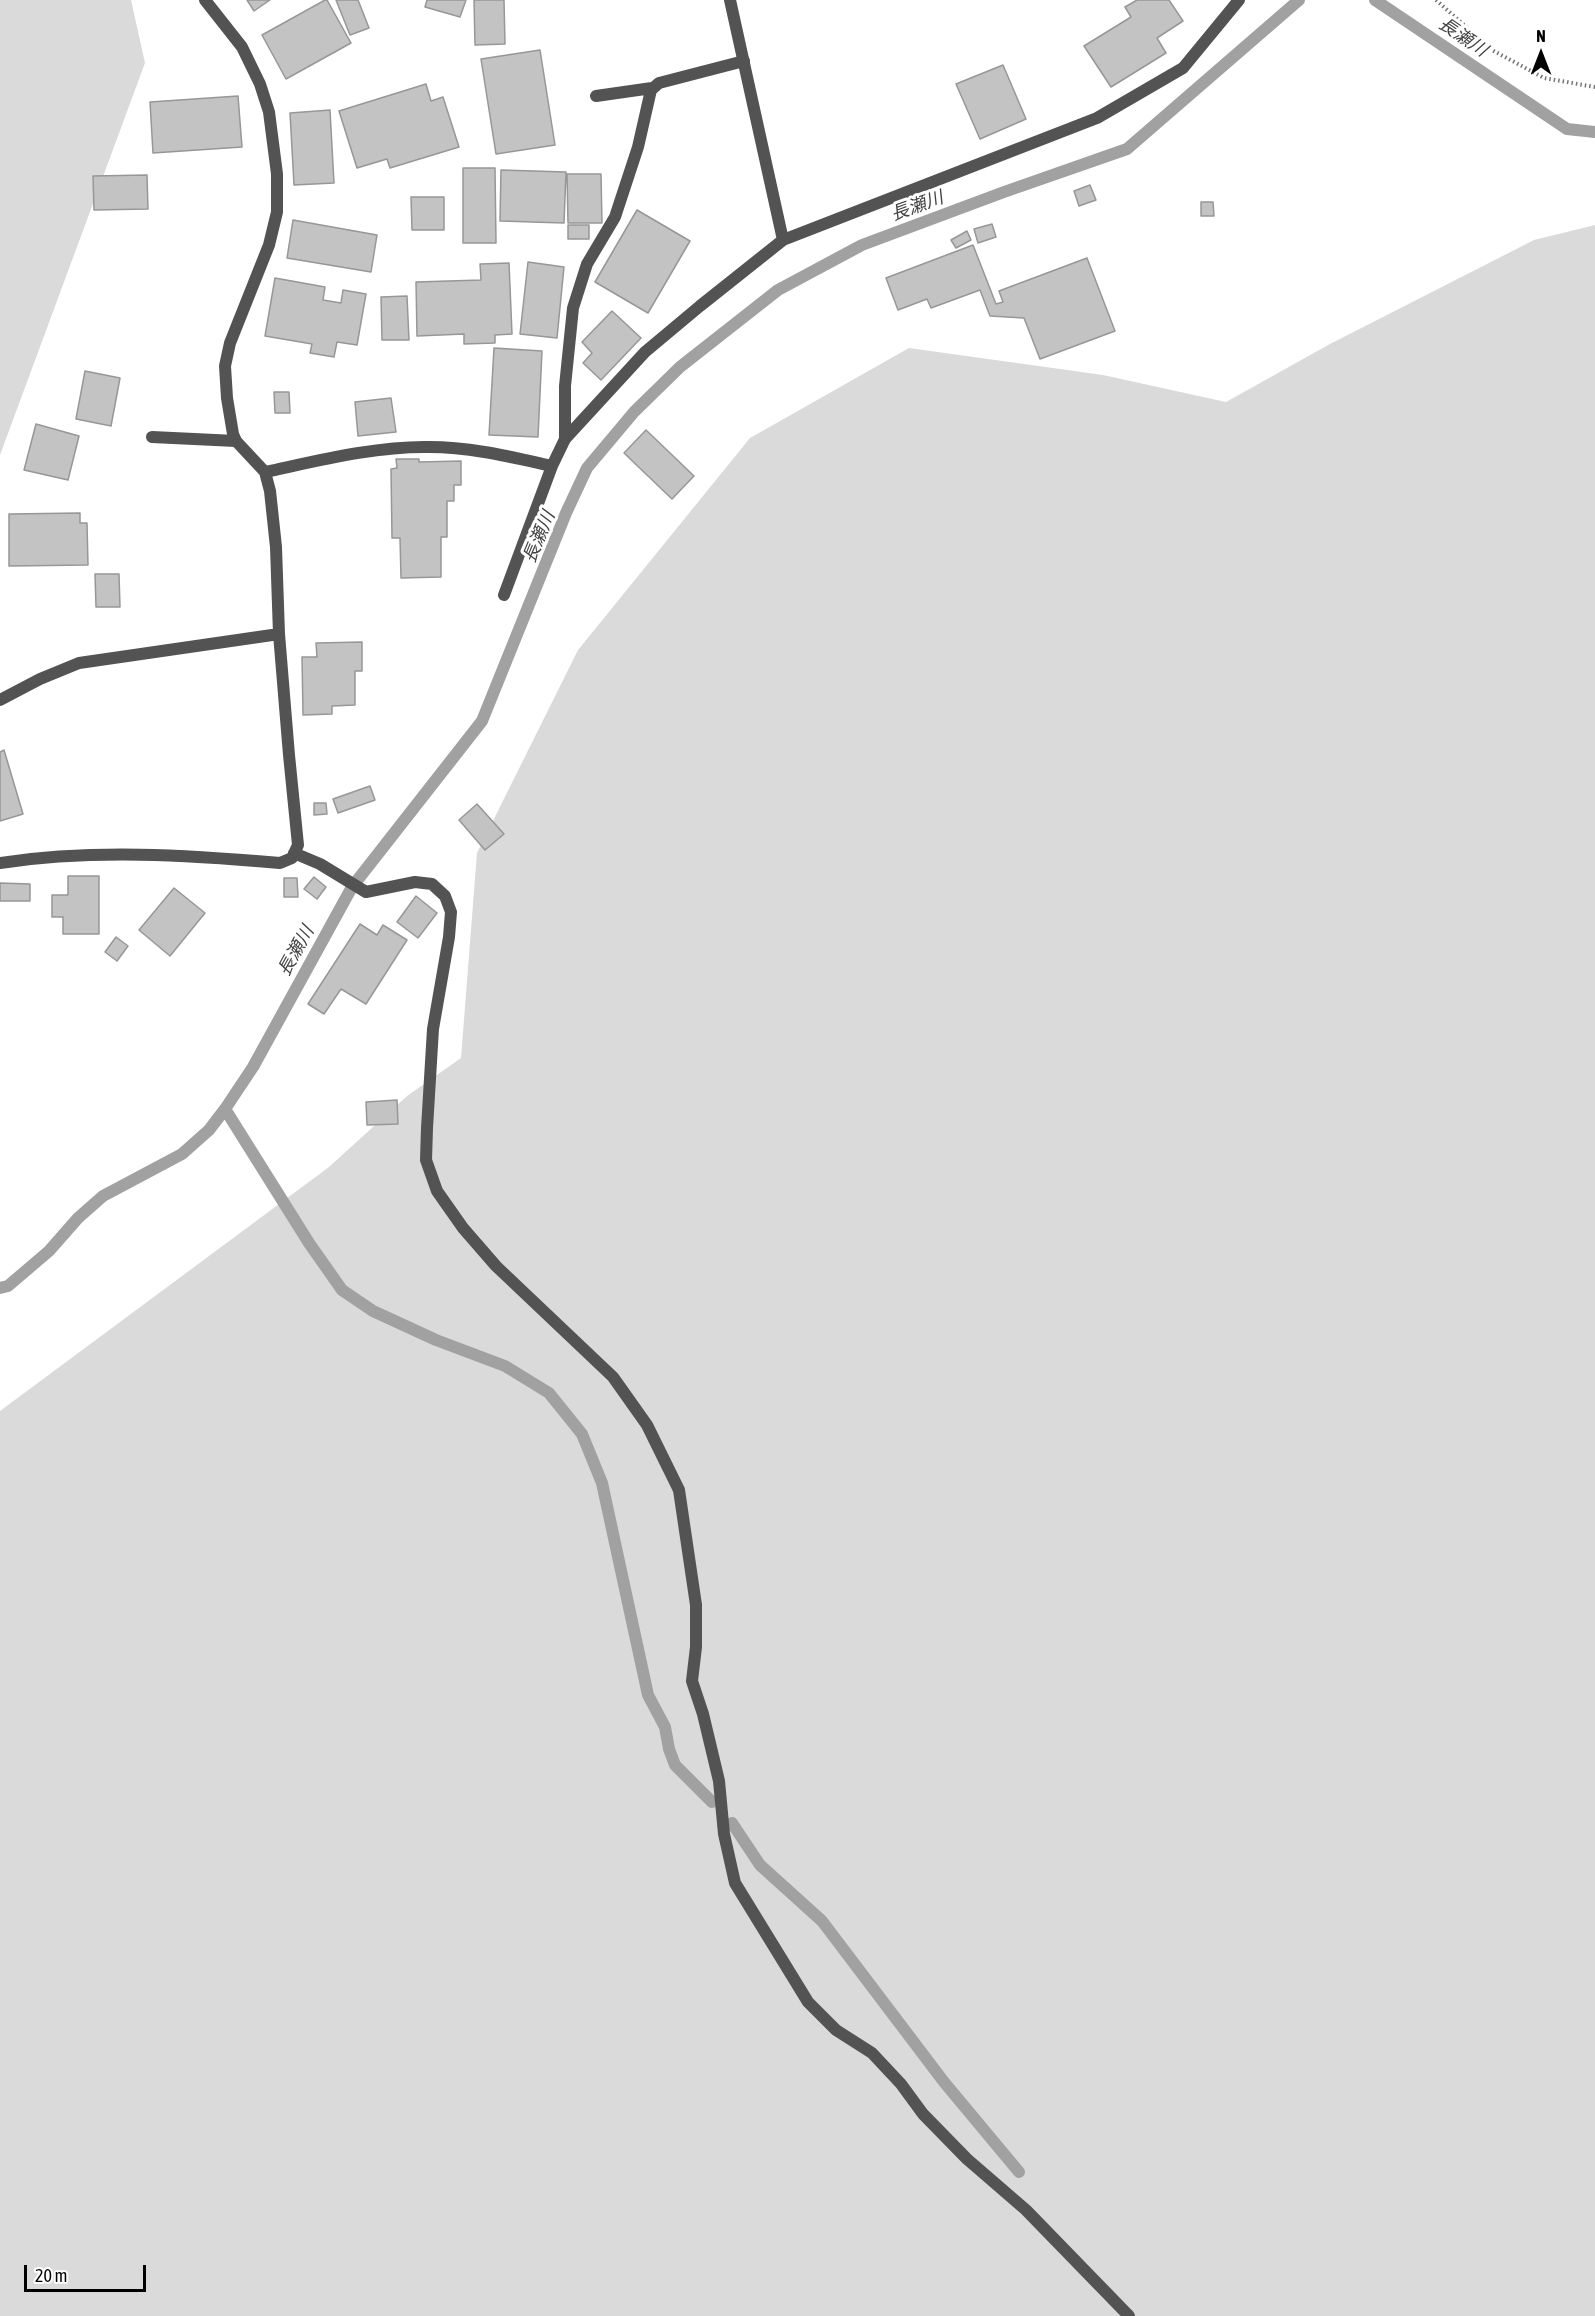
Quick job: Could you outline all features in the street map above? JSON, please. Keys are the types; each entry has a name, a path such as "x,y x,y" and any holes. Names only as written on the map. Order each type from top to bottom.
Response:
{"street":[{"path":"0,863 37,857 116,853 280,863 292,858 298,844 279,634 276,547 270,491 265,472 236,441 233,434 225,366 230,343 269,245 277,212 277,174 269,112 260,84 242,46 205,0"},
{"path":"730,0 783,240"},
{"path":"504,595 552,466 565,439 645,352 783,240 1097,118 1183,68 1239,0"},
{"path":"596,96 652,88 659,83 744,61"},
{"path":"565,439 565,386 573,308 587,264 615,217 638,147 652,88"},
{"path":"152,437 236,441"},
{"path":"265,472 385,450 426,447 456,448 552,466"},
{"path":"0,700 40,679 80,663 279,634"},
{"path":"294,853 340,875 366,892 415,882 432,884 445,896 451,912 449,937 433,1029 426,1160 437,1191 462,1228 496,1266 613,1377 647,1425 679,1490 696,1605 696,1647 692,1681 703,1714 719,1781 724,1834 735,1883 808,2002 836,2030 872,2053 901,2084 923,2114 967,2159 1026,2210 1129,2316"}],"path":[{"path":"1436,0 1492,50 1544,78 1595,87"}],"shaded area":[{"path":"0,0 131,0 145,63 0,455"},
{"path":"1595,225 1595,2316 0,2316 0,1411 329,1167 407,1096 461,1058 477,853 578,650 750,438 909,348 1103,375 1226,402 1330,344 1534,240"}],"building":[{"path":"247,0 270,0 254,11"},
{"path":"325,0 351,43 286,79 262,35"},
{"path":"336,0 358,0 369,28 350,35"},
{"path":"427,0 466,0 460,17 425,7"},
{"path":"474,0 504,0 505,44 475,45"},
{"path":"1137,0 1169,0 1183,21 1157,38 1166,53 1111,87 1084,46 1131,17 1125,7"},
{"path":"540,50 555,145 496,154 481,59"},
{"path":"1003,65 1026,119 980,139 956,84"},
{"path":"426,84 431,101 443,97 459,147 390,168 387,159 357,168 339,111"},
{"path":"238,96 242,147 153,153 150,102"},
{"path":"330,110 334,183 294,185 290,113"},
{"path":"463,168 495,168 496,243 463,243"},
{"path":"501,170 566,172 564,223 500,221"},
{"path":"567,174 601,174 602,223 568,223"},
{"path":"147,175 148,209 94,210 93,176"},
{"path":"1090,185 1096,200 1079,206 1074,191"},
{"path":"411,197 444,197 444,230 412,230"},
{"path":"1201,202 1213,202 1214,216 1201,216"},
{"path":"637,210 690,241 648,313 595,282"},
{"path":"293,220 377,235 371,272 287,258"},
{"path":"992,224 996,237 978,243 974,229"},
{"path":"568,225 589,225 589,239 568,239"},
{"path":"967,231 971,240 956,248 951,240"},
{"path":"973,245 996,304 1003,302 999,291 1087,258 1115,331 1040,359 1024,318 990,316 980,290 931,308 927,299 898,310 886,278"},
{"path":"528,262 564,267 557,338 520,334"},
{"path":"509,263 512,334 495,335 495,343 464,344 464,334 417,336 416,282 481,280 480,264"},
{"path":"275,278 325,287 323,300 341,303 343,290 366,294 357,345 337,342 334,357 310,353 312,344 265,336"},
{"path":"407,296 409,340 382,340 381,297"},
{"path":"612,311 641,338 601,380 583,363 592,353 582,342"},
{"path":"494,348 542,351 538,437 489,435"},
{"path":"85,371 120,378 111,426 76,419"},
{"path":"274,392 289,392 290,413 275,413"},
{"path":"391,398 396,432 358,436 355,402"},
{"path":"36,424 79,436 68,480 24,470"},
{"path":"646,430 694,476 672,499 624,453"},
{"path":"396,459 419,459 419,462 461,461 461,485 454,485 454,501 447,501 447,537 441,537 441,577 401,578 400,538 392,538 391,469 397,468"},
{"path":"80,513 80,523 87,523 88,565 9,566 9,514"},
{"path":"95,574 119,574 120,607 96,607"},
{"path":"362,642 362,671 355,671 355,705 332,706 332,714 303,715 302,657 317,657 316,643"},
{"path":"4,750 23,814 0,821 0,752"},
{"path":"370,786 375,800 338,813 333,799"},
{"path":"314,803 326,803 327,814 314,815"},
{"path":"477,804 504,834 485,850 459,820"},
{"path":"68,876 99,876 99,934 63,934 63,917 52,917 52,895 68,895"},
{"path":"314,877 326,887 317,899 304,889"},
{"path":"284,878 297,878 298,897 284,897"},
{"path":"0,883 30,884 30,901 0,901"},
{"path":"174,888 205,913 170,956 139,930"},
{"path":"416,896 437,913 418,938 397,922"},
{"path":"360,924 377,935 383,925 407,940 366,1004 341,989 324,1014 308,1004"},
{"path":"116,937 128,946 117,961 105,952"},
{"path":"397,1100 398,1124 367,1125 366,1102"}],"waterway":[{"name":"長瀬川","path":"0,1288 8,1286 49,1251 78,1218 103,1196 182,1154 209,1130 225,1109 253,1067 352,887 482,721 566,513 587,468 634,412 680,367 778,290 862,245 1127,149 1299,0"},
{"name":"長瀬川","path":"1375,0 1567,129 1595,132"},
{"path":"225,1109 309,1243 342,1290 373,1311 436,1340 505,1366 549,1393 582,1434 602,1483 648,1695 665,1727 675,1765 712,1802"},
{"path":"732,1823 760,1865 822,1921 944,2082 1019,2172"}]}
